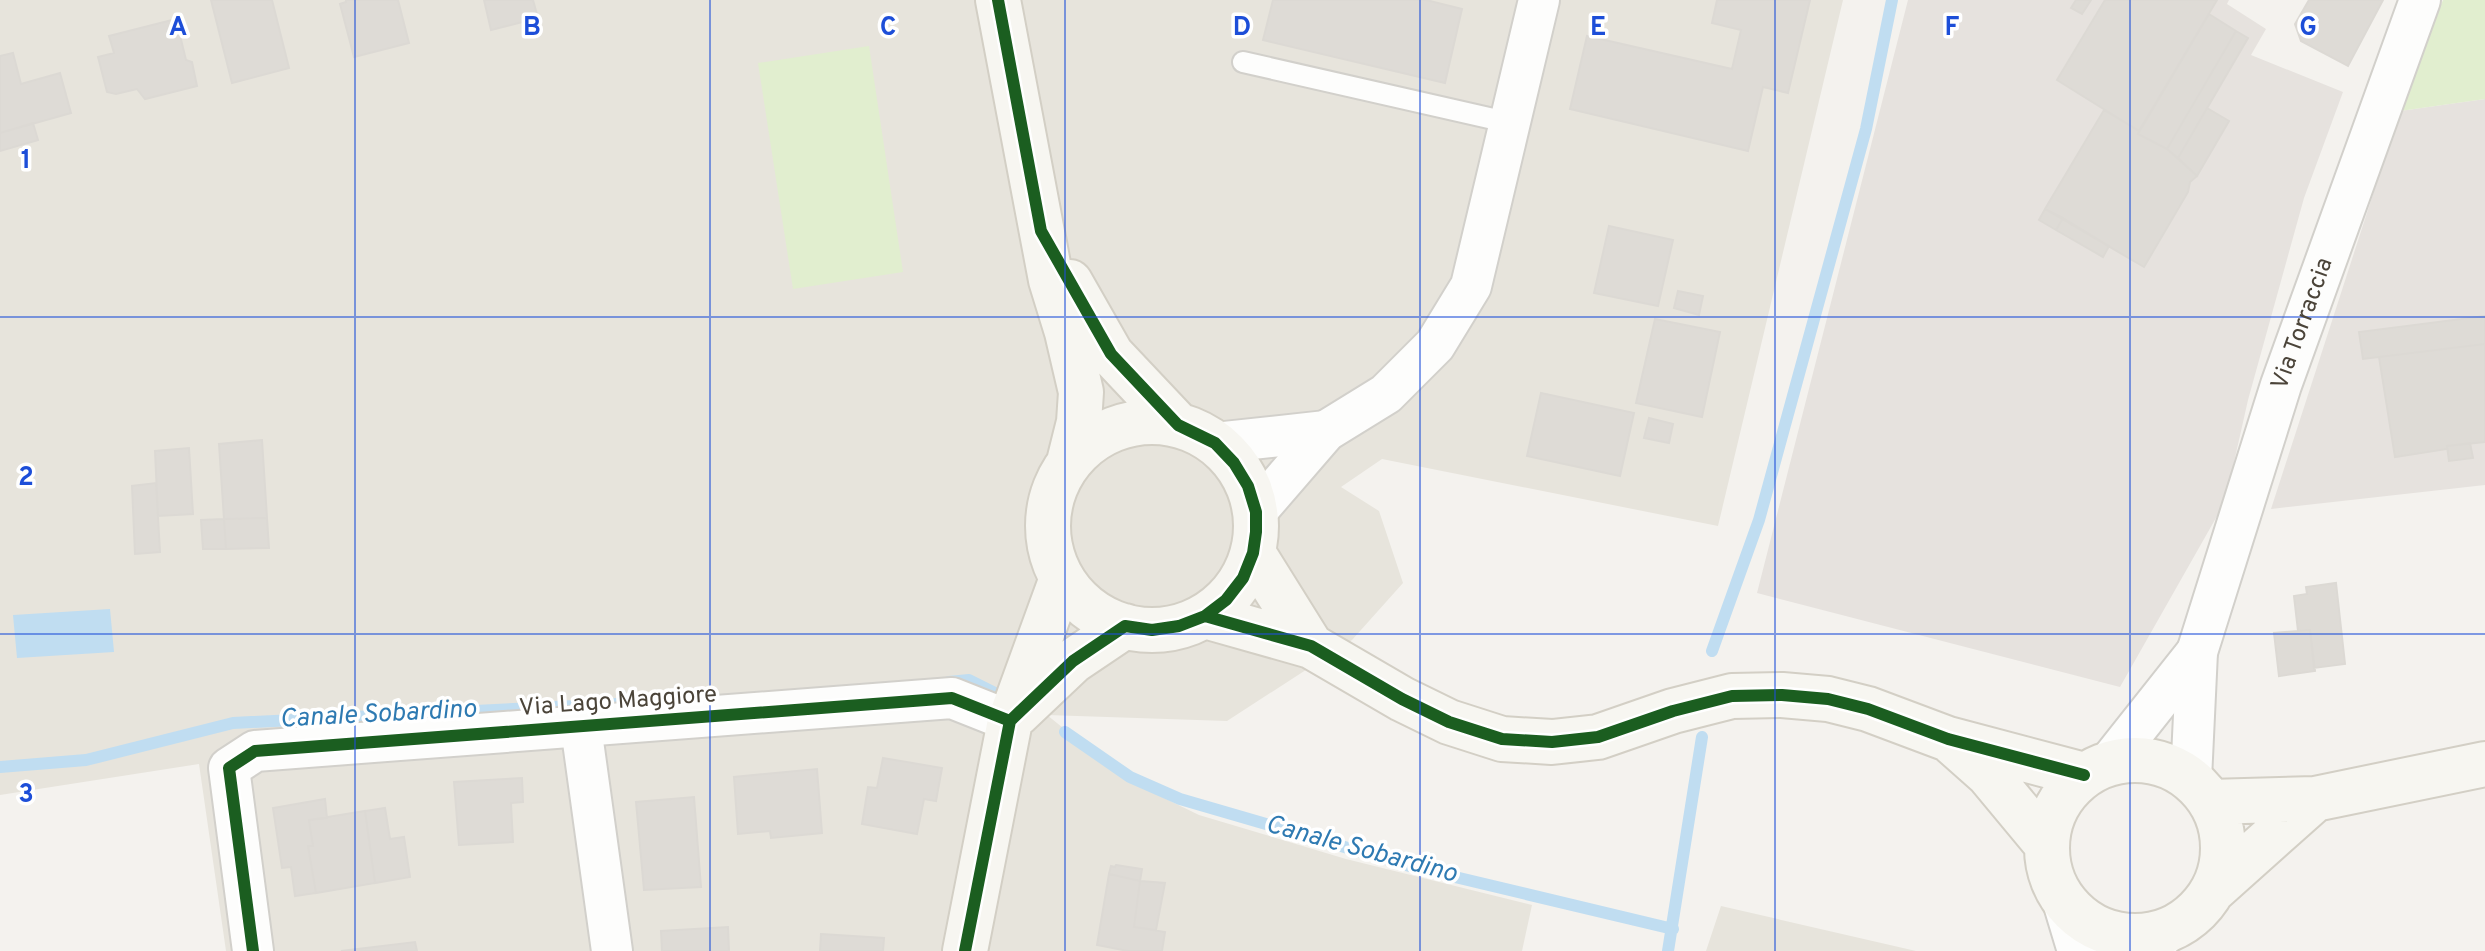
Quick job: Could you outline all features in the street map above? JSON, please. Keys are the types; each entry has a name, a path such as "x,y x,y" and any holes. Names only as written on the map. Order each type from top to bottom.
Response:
{"street":[{"path":"998,0 1041,231 1081,392 1079,422 1069,462 1054,489 1048,519 1050,550 1062,578 1078,600 1100,616 1125,626 1152,630 1179,626 1205,616 1226,600 1243,578 1254,532 1326,431 1386,394 1435,345 1471,286 1539,0"},
{"name":"Via Torraccia","path":"2200,790 2197,652 2281,385 2420,0"},
{"path":"1041,231 1111,354 1197,434 1234,463 1248,486 1254,532 1311,646"},
{"path":"1069,462 1091,441 1118,427 1148,422 1197,434 1326,431"},
{"path":"965,951 1010,721 1062,578"},
{"path":"1205,616 1311,646 1449,722 1502,739 1552,742 1598,737 1673,711 1732,696 1782,695 1828,699 1868,709 1948,739 2097,769"},
{"path":"1010,721 1073,661 1125,626"},
{"name":"Via Torraccia","path":"2097,769 2197,652"},
{"name":"Via Lago Maggiore","path":"253,951 229,768 255,751 952,698 1010,721"},
{"path":"581,727 612,951"},
{"path":"1948,739 1988,774 2047,845"},
{"path":"2078,951 2062,898 2050,873 2047,845 2051,818 2064,794 2097,769 2138,759 2166,765 2200,790 2222,830 2223,861 2213,890"},
{"path":"2200,790 2315,799 2485,764"},
{"path":"2062,898 2083,919 2110,933 2157,940 2194,914 2213,890 2315,799"}],"lane":[{"path":"1243,62 1511,123"}],"shaded area":[{"path":"0,0 1843,0 1718,526 1382,459 1341,487 1379,511 1403,583 1352,640 1227,721 1047,715 1129,781 1199,815 1346,859 1532,905 1522,951 226,951 199,764 0,795"},
{"path":"1908,0 2229,0 2227,4 2266,29 2251,55 2343,92 2304,198 2248,400 2225,502 2120,687 1757,593"},
{"path":"2485,99 2485,485 2271,509 2400,111"},
{"path":"1721,906 1916,951 1706,951"}],"green space":[{"path":"2443,0 2485,0 2485,99 2400,111"},
{"path":"869,46 903,272 793,289 758,63"}],"water":[{"path":"110,609 114,652 17,658 13,615"}],"building":[{"path":"211,0 272,0 289,68 232,83"},
{"path":"346,0 398,0 409,43 354,57 340,4"},
{"path":"484,0 533,0 538,18 491,30"},
{"path":"1273,0 1426,0 1462,9 1445,83 1263,40"},
{"path":"1717,0 1810,0 1788,93 1763,87 1748,151 1570,109 1587,36 1732,69 1741,30 1712,23"},
{"path":"2076,0 2091,0 2082,14 2071,8"},
{"path":"2105,0 2217,0 2139,131 2057,80"},
{"path":"2309,0 2383,0 2348,66 2301,41 2295,24"},
{"path":"2209,14 2236,31 2167,149 2138,134"},
{"path":"176,19 186,60 192,62 197,86 145,99 137,89 116,94 107,92 98,57 114,53 109,36"},
{"path":"2236,31 2248,38 2178,158 2167,149"},
{"path":"13,53 21,84 60,73 71,113 0,133 0,56"},
{"path":"2207,108 2229,121 2197,176 2178,158"},
{"path":"2104,110 2139,131 2138,134 2167,149 2197,176 2190,182 2188,192 2144,267 2045,209"},
{"path":"33,123 38,140 0,151 0,133"},
{"path":"2045,209 2063,218 2056,230 2039,220"},
{"path":"2063,218 2109,246 2103,257 2056,230"},
{"path":"1609,226 1673,240 1658,306 1594,293"},
{"path":"1678,291 1703,296 1699,315 1674,308"},
{"path":"2485,316 2485,344 2363,359 2359,332"},
{"path":"1655,319 1720,332 1702,417 1636,403"},
{"path":"2485,344 2485,442 2395,457 2379,357"},
{"path":"1541,393 1634,413 1620,476 1527,456"},
{"path":"1649,418 1673,424 1669,443 1644,438"},
{"path":"262,440 267,518 224,519 219,444"},
{"path":"2470,443 2473,458 2449,461 2447,446"},
{"path":"189,448 193,514 158,516 155,451"},
{"path":"156,483 160,552 135,554 132,486"},
{"path":"267,518 269,548 226,549 224,519"},
{"path":"224,519 226,549 203,549 201,520"},
{"path":"2336,583 2345,664 2314,668 2310,630 2298,631 2294,596 2307,594 2306,587"},
{"path":"2310,630 2315,671 2279,676 2274,633"},
{"path":"883,758 942,768 936,801 924,799 917,834 862,824 868,787 877,788"},
{"path":"817,769 822,833 771,838 770,831 738,834 734,777"},
{"path":"522,778 523,802 511,803 513,842 459,845 454,782"},
{"path":"694,797 701,887 644,890 636,802"},
{"path":"325,799 327,818 309,820 313,846 308,846 316,893 295,896 291,867 282,868 273,808"},
{"path":"385,808 390,839 404,837 410,877 375,883 365,811"},
{"path":"365,811 375,883 316,893 308,846 313,846 309,820"},
{"path":"1111,866 1142,869 1140,881 1109,874"},
{"path":"1109,874 1140,881 1134,927 1165,932 1162,951 1128,951 1097,945"},
{"path":"1140,881 1165,883 1156,930 1134,927"},
{"path":"728,927 729,951 662,951 661,931"},
{"path":"821,934 884,938 883,951 820,951"},
{"path":"415,942 417,951 341,951"}],"waterway":[{"path":"1712,651 1759,520 1866,129 1892,0"},
{"name":"Canale Sobardino","path":"949,682 969,680 997,694"},
{"name":"Canale Sobardino","path":"0,767 86,760 233,723 616,704"},
{"name":"Canale Sobardino","path":"1065,732 1130,777 1180,799 1413,867 1673,929"},
{"path":"1668,951 1702,737"}],"cycle path":[{"path":"965,951 1010,721 1073,661 1125,626 1152,630 1179,626 1205,616 1226,600 1243,578 1253,553 1256,532 1256,512 1248,486 1234,463 1215,443 1178,425 1111,354 1041,231 998,0"},
{"path":"1205,616 1311,646 1402,699 1449,722 1502,739 1552,742 1598,737 1673,711 1732,696 1782,695 1828,699 1868,709 1948,739 2084,775"},
{"path":"253,951 229,768 255,751 952,698 1010,721"}]}
